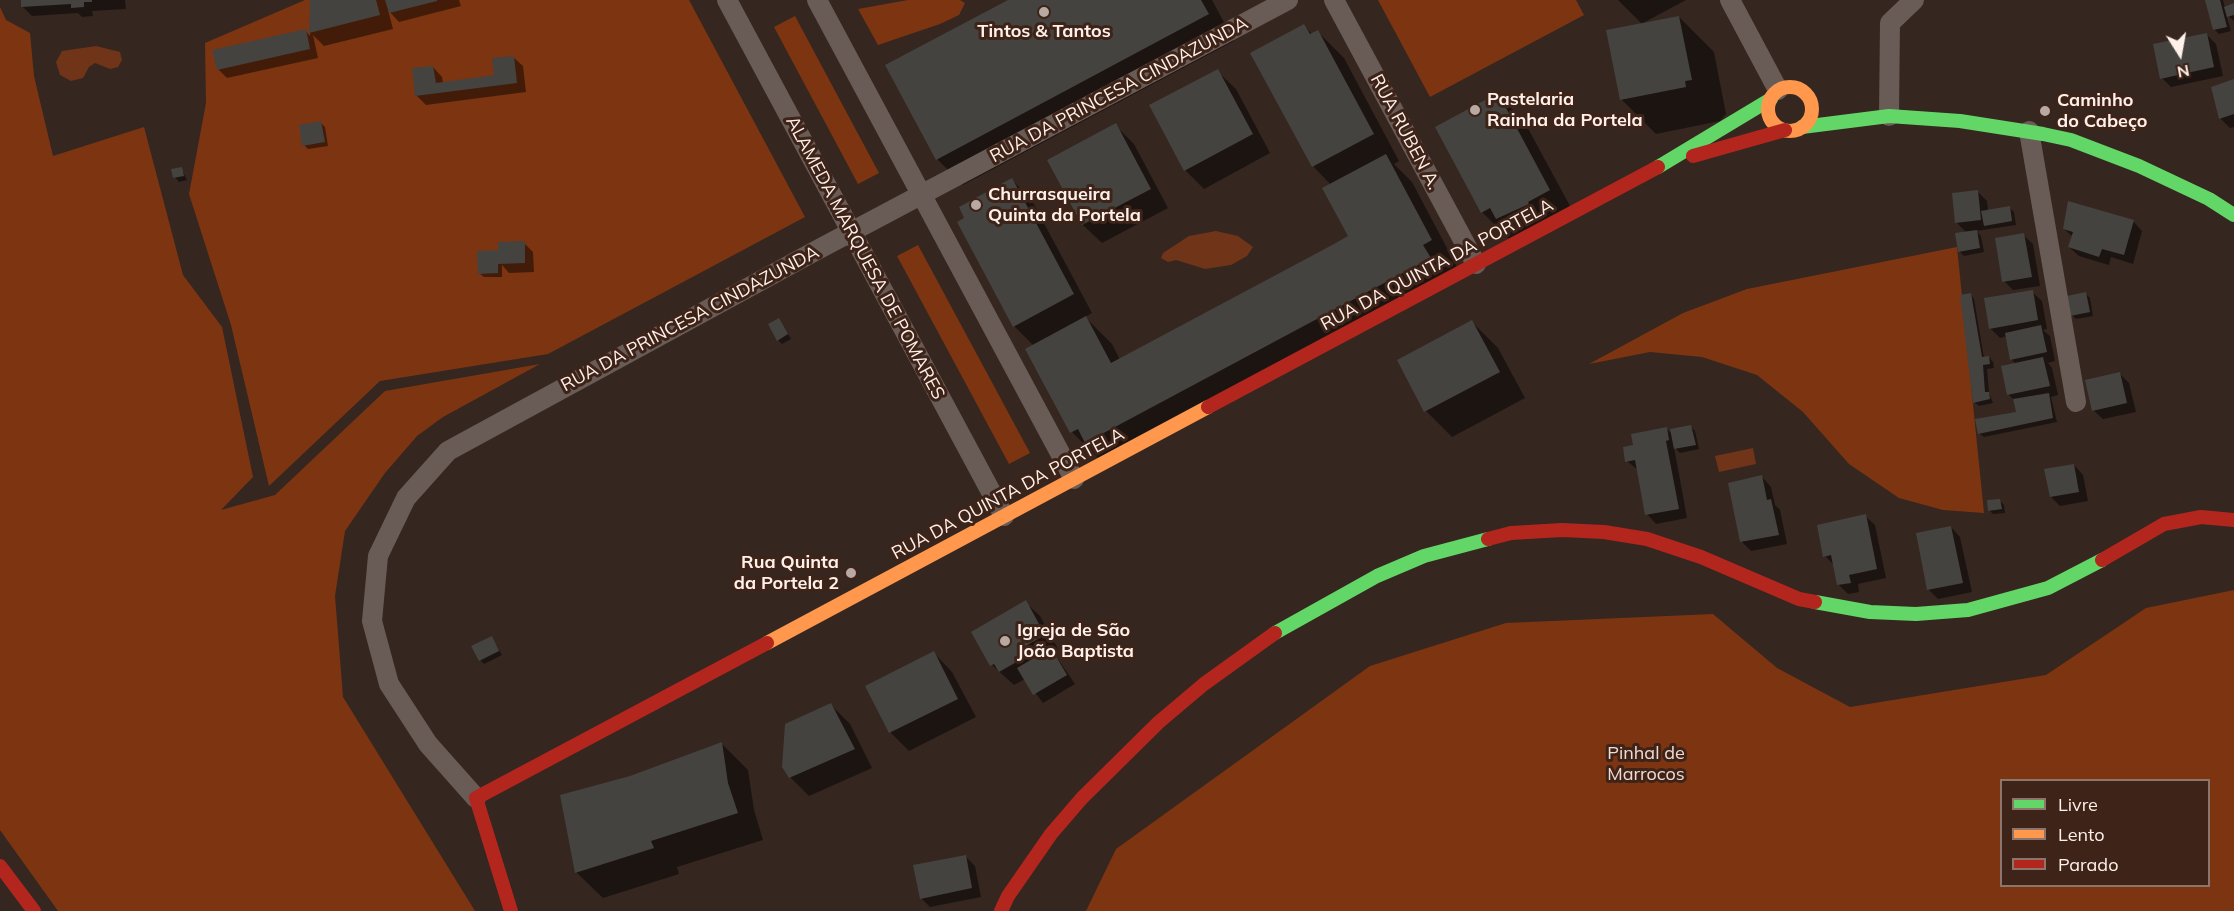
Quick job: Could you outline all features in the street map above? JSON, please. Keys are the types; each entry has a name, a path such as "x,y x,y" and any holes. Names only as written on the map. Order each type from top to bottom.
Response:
{"street":[{"name":"ALAMEDA MARQUESA DE POMARES","path":"727,0 1004,516"},
{"path":"817,0 1074,479"},
{"name":"RUA DA PRINCESA CINDAZUNDA","path":"476,798 428,744 389,684 372,621 378,556 406,498 448,451 1288,0"},
{"name":"RUA RUBEN A.","path":"1334,0 1476,264"},
{"path":"1730,0 1774,95"},
{"path":"1882,116 1890,24 1914,0"},
{"path":"1882,116 1785,130 1778,127 1770,118 1768,105 1774,95 1791,87 1808,97 1882,116 1960,121 2029,131 2070,140 2139,166 2209,199 2234,215"},
{"name":"RUA DA QUINTA DA PORTELA","path":"476,798 1662,165 1774,95"},
{"path":"1802,127 1812,110 1808,97"},
{"name":"RUA DA QUINTA DA PORTELA","path":"1662,165 1785,130"},
{"path":"2029,131 2076,402"},
{"path":"1001,911 1018,880 1051,834 1082,798 1177,707 1270,636 1377,576 1424,556 1511,533 1562,530 1604,532 1647,539 1701,557 1799,599 1870,612 1916,614 1968,610 2048,588 2081,572 2164,524 2201,518 2234,520"},
{"path":"476,798 511,911"},
{"path":"0,866 34,911"}],"green space":[{"path":"305,0 689,0 805,217 548,354 380,381 269,486 231,325 189,194 206,103 205,43"},
{"path":"908,0 960,0 965,3 959,15 940,24 878,45 858,9"},
{"path":"1378,0 1576,0 1584,15 1430,97"},
{"path":"0,7 6,20 30,33 34,76 53,156 144,127 183,275 222,327 253,477 221,510 275,495 385,391 540,364 443,417 417,436 385,473 345,531 335,596 343,697 475,911 58,911 0,830"},
{"path":"795,16 879,173 858,184 774,27"},
{"path":"918,245 1030,453 1009,464 897,256"},
{"path":"1957,247 1984,513 1943,510 1899,498 1849,464 1803,412 1757,375 1702,357 1650,352 1589,364 1683,313 1747,289"},
{"name":"Pinhal de Marrocos","path":"2234,590 2234,911 1086,911 1116,849 1370,666 1506,623 1713,614 1777,668 1850,707 2046,675 2146,608"}],"shaded area":[{"path":"96,46 120,52 122,60 118,67 110,69 95,63 89,67 83,78 71,81 60,75 56,62 62,51"},
{"path":"1216,231 1238,236 1253,247 1247,256 1231,265 1205,269 1176,260 1168,262 1161,258 1163,253 1189,236"},
{"path":"1753,448 1756,464 1719,472 1715,456"}],"building":[{"path":"21,0 92,0 92,2 84,2 84,7 71,8 71,4 21,7"},
{"path":"310,0 376,0 380,15 309,33"},
{"path":"385,0 437,0 437,1 389,13"},
{"path":"1008,0 1201,0 1209,14 936,160 885,65"},
{"path":"2205,0 2220,0 2227,27 2213,30"},
{"path":"2234,3 2234,15 2227,17 2224,7"},
{"path":"1679,16 1692,80 1685,81 1686,87 1620,100 1606,30"},
{"path":"1304,24 1310,34 1318,30 1374,134 1312,167 1250,53"},
{"path":"306,29 310,49 217,70 212,50"},
{"path":"2207,33 2214,67 2160,79 2153,44"},
{"path":"514,56 517,83 415,96 412,68 433,66 436,83 494,75 492,58"},
{"path":"1218,69 1253,134 1184,171 1149,105"},
{"path":"2234,79 2234,114 2219,119 2211,87"},
{"path":"1498,93 1550,190 1528,202 1529,204 1496,219 1490,208 1481,213 1435,127"},
{"path":"321,121 325,142 302,146 299,125"},
{"path":"1116,123 1151,189 1082,225 1047,160"},
{"path":"1386,154 1432,240 1423,245 1431,258 1085,443 1078,429 1070,433 1025,349 1086,316 1111,363 1334,244 1348,236 1322,188"},
{"path":"182,167 184,176 173,178 171,169"},
{"path":"1012,178 1074,294 1013,327 957,222 964,218 959,207"},
{"path":"1978,190 1981,220 1955,223 1952,193"},
{"path":"2068,201 2134,220 2124,255 2102,249 2099,257 2068,247 2073,232 2063,229"},
{"path":"2010,206 2012,221 1984,226 1981,211"},
{"path":"1977,230 1980,248 1958,252 1955,233"},
{"path":"2024,233 2032,277 2002,282 1995,238"},
{"path":"525,241 525,263 498,264 498,273 478,274 477,251 498,250 498,242"},
{"path":"2033,290 2038,320 1989,329 1984,298"},
{"path":"2086,292 2090,312 2070,316 2067,296"},
{"path":"1971,293 1982,357 1989,356 1990,364 1983,365 1985,392 1989,392 1990,399 1973,403 1960,295"},
{"path":"779,318 788,334 777,341 768,324"},
{"path":"1472,320 1500,372 1424,412 1397,360"},
{"path":"2041,325 2047,352 2010,360 2005,333"},
{"path":"2043,357 2050,386 2007,395 2001,366"},
{"path":"2120,372 2127,403 2092,411 2085,380"},
{"path":"2049,393 2053,418 1978,434 1975,419 2016,412 2013,399"},
{"path":"1691,425 1696,445 1674,449 1670,429"},
{"path":"1667,427 1669,440 1666,441 1679,509 1645,515 1635,460 1625,462 1623,447 1633,445 1631,434"},
{"path":"2074,464 2079,492 2050,497 2044,469"},
{"path":"1762,475 1767,500 1771,499 1779,535 1740,542 1728,483"},
{"path":"2000,499 2002,509 1988,511 1987,500"},
{"path":"1866,514 1877,569 1849,575 1851,583 1837,585 1831,555 1823,557 1817,525"},
{"path":"1951,526 1963,583 1927,590 1916,533"},
{"name":"Igreja de São João Baptista","path":"1026,600 1045,635 1022,648 1027,656 999,672 994,664 990,666 971,632"},
{"path":"492,636 499,651 479,661 471,646"},
{"path":"1051,648 1067,675 1033,695 1017,668"},
{"path":"934,651 958,699 889,733 865,686"},
{"path":"831,703 855,749 789,778 782,767 785,724"},
{"path":"722,742 728,783 738,813 651,841 654,848 575,873 560,795 630,776"},
{"path":"966,855 972,888 920,899 913,865"}],"traffic: fast":[{"path":"1658,167 1771,99"},
{"path":"1802,127 1889,116 1960,121 2043,134 2071,140 2139,166 2209,199 2234,215"},
{"path":"1275,633 1377,576 1424,556 1488,539"},
{"path":"1815,602 1870,612 1916,614 1968,610 2048,588 2102,560"}],"traffic: slow":[{"path":"1790,87 1805,94 1812,109 1805,124 1790,131 1775,124 1768,109 1775,94 1790,87"},
{"path":"767,643 1208,407"}],"traffic: jam":[{"path":"1693,156 1785,130"},
{"path":"1208,407 1658,167"},
{"path":"2102,560 2164,524 2201,517 2234,520"},
{"path":"1488,539 1511,533 1562,530 1604,532 1647,539 1701,557 1799,599 1815,602"},
{"path":"1001,911 1008,896 1051,834 1082,798 1159,722 1204,684 1275,633"},
{"path":"511,911 476,798 767,643"},
{"path":"0,866 34,911"}],"place":[{"name":"Tintos & Tantos","path":"1044,12"},
{"name":"Pastelaria Rainha da Portela","path":"1475,110"},
{"name":"Caminho do Cabeço","path":"2045,111"},
{"name":"Churrasqueira Quinta da Portela","path":"976,205"},
{"name":"Rua Quinta da Portela 2","path":"851,573"},
{"name":"Igreja de São João Baptista","path":"1005,641"}]}
